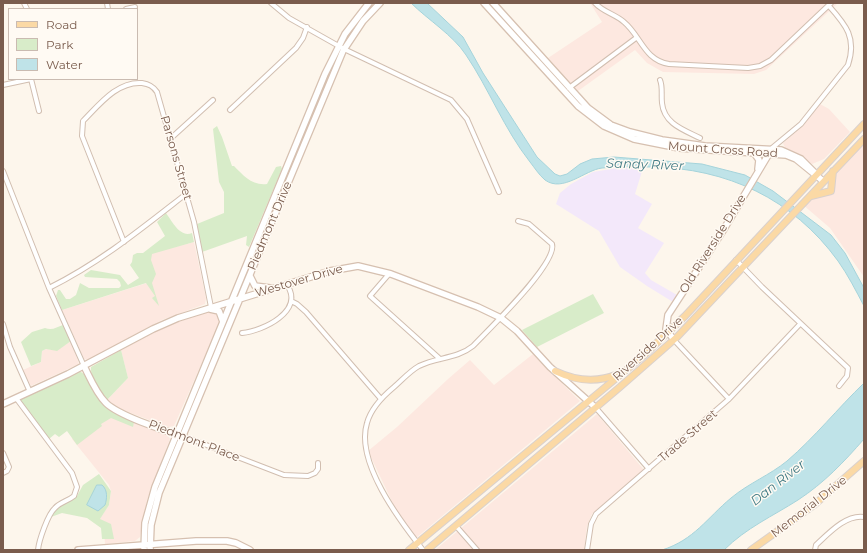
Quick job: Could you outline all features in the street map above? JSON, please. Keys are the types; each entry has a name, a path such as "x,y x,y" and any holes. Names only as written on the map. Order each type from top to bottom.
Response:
{"main road":[{"name":"Piedmont Drive","path":"147,547 145,523 150,501 176,434 352,24 369,3"},
{"name":"Mount Cross Road","path":"484,3 578,106 604,126 629,137 657,144 699,151 754,153 771,151"},
{"name":"Mount Cross Road","path":"493,3 595,115 611,125 630,132 662,140 706,146 788,152 801,159 812,168 823,182"},
{"name":"Piedmont Drive","path":"147,547 156,503 342,47 379,4"},
{"name":"Riverside Drive","path":"409,550 624,372 667,333 864,124"},
{"name":"Riverside Drive","path":"427,550 596,408 674,340 743,268 833,170 864,139"},
{"name":"Old Riverside Drive","path":"667,333 666,323 669,313 720,235 771,151"},
{"path":"754,153 759,160 758,171"},
{"path":"808,198 831,191 833,170"},
{"name":"Westover Drive","path":"3,404 84,366 153,329 204,309 349,267 366,267 478,307 501,318 517,331 542,360 596,408"},
{"path":"250,275 252,283 258,288 276,288"},
{"path":"204,309 219,311 223,323"},
{"path":"667,333 674,340"},
{"name":"Piedmont Place","path":"84,366 98,393 108,405 119,412 183,436"},
{"path":"556,371 571,377 588,381 609,378 624,372"},
{"name":"Memorial Drive","path":"751,550 808,509 864,461"},
{"path":"78,550 227,541 236,543 250,550"}],"street":[{"path":"271,3 287,16 342,47 445,96 456,105 467,119 499,192"},
{"path":"595,3 603,10 625,22 650,56 664,63 752,67 762,65 772,59 830,4 846,25 850,34 850,56 848,66 801,124 771,151"},
{"path":"130,8 135,7"},
{"path":"230,110 296,48 303,38 307,27"},
{"path":"569,88 636,38"},
{"path":"3,85 26,80"},
{"path":"31,80 39,112"},
{"path":"660,80 663,106 669,119 678,127 700,138"},
{"name":"Parsons Street","path":"124,242 82,136 82,124 88,116 122,86 133,83 147,84 153,87 157,92 194,222 211,307"},
{"path":"170,139 213,100"},
{"path":"3,171 50,288 84,366"},
{"path":"50,288 79,273 124,242 186,194"},
{"path":"423,550 394,513 367,454 365,438 367,424 372,410 381,399 414,369 468,350 501,318 532,283 553,250 551,242 529,224 518,220"},
{"path":"736,260 800,324 848,368 848,376 839,386"},
{"path":"389,274 370,296 440,359"},
{"path":"242,333 258,330 270,324 282,315 291,301 291,292 287,284"},
{"path":"291,301 306,312 381,399"},
{"path":"3,324 10,348 30,392"},
{"name":"Trade Street","path":"587,550 591,524 596,514 730,399 800,324"},
{"path":"674,340 730,399"},
{"path":"16,398 72,473 77,487 74,496 52,511 42,535 38,550"},
{"path":"596,408 649,469"},
{"name":"Piedmont Place","path":"183,436 284,475 308,476 315,473 318,469 318,462"},
{"path":"3,453 9,467 8,471 3,473"},
{"path":"815,550 816,545 822,539 853,517 864,517"},
{"path":"456,526 477,550"}],"shaded area":[{"path":"590,3 838,3 766,70 754,74 663,72 647,63 635,50 578,91 548,58 602,22"},
{"path":"820,104 829,109 850,132 824,159 812,164 801,156 785,148 783,143 801,127"},
{"path":"864,139 864,277 830,228 802,204 820,194 827,192 833,170"},
{"path":"617,168 643,168 635,194 652,204 638,228 664,243 645,273 651,280 677,295 673,302 620,267 599,231 556,204 560,193 571,184 593,172"},
{"path":"194,242 206,298 205,304 162,320 88,360 84,359 62,310 150,282 148,254"},
{"path":"211,311 218,312 220,322 174,426 168,427 120,409 107,400 128,378 121,350 166,326"},
{"path":"71,341 79,364 31,386 23,370 41,362 42,351 46,349 57,350"},
{"path":"533,354 580,401 416,538 396,510 368,451 397,427 470,360 494,385"},
{"path":"95,395 101,403 115,414 167,434 170,439 147,500 140,537 135,541 105,544 104,529 96,524 109,505 111,491 109,485 72,439"},
{"path":"597,414 644,470 592,514 587,526 584,550 435,550"}],"green space":[{"path":"217,126 232,166 234,166 252,182 267,184 276,167 281,166 282,169 249,247 246,245 247,236 202,252 197,224 224,213 224,192 219,182 213,129"},
{"path":"166,213 180,231 188,234 192,233 194,242 152,254 151,260 156,274 152,283 159,306 152,298 155,296 146,283 62,310 56,296 58,290 60,290 66,299 70,299 76,295 80,283 89,288 119,288 121,286 117,279 85,277 84,275 91,270 120,275 128,285 139,278 130,265 133,255 143,253 165,236 157,222"},
{"path":"593,294 604,313 537,347 522,330"},
{"path":"63,325 71,341 57,351 46,349 42,351 41,362 31,366 21,342 32,332 45,328 52,329"},
{"path":"121,350 128,378 107,400 92,376 91,367"},
{"path":"77,372 84,374 103,404 124,418 134,422 133,427 111,418 101,424 102,426 77,445 67,431 59,437 55,434 49,439 19,400"},
{"path":"99,474 111,491 109,505 100,519 111,524 114,539 102,539 101,528 87,518 62,513 51,517 57,508 77,496 83,485"}],"water":[{"name":"Sandy River","path":"411,3 427,3 463,37 483,73 537,157 555,174 560,176 567,174 580,164 592,159 614,157 702,164 745,175 773,191 831,235 845,253 864,288 864,306 849,277 838,261 820,239 800,220 779,204 756,191 732,181 706,173 651,167 602,168 574,180 559,184 545,180 530,162 512,136 474,68 461,48"},
{"name":"Dan River","path":"864,383 864,439 841,464 816,487 798,500 741,535 724,550 662,550 673,546 692,534 731,498 787,461"},
{"path":"97,485 102,485 104,487 106,495 105,505 98,511 87,505"}]}
